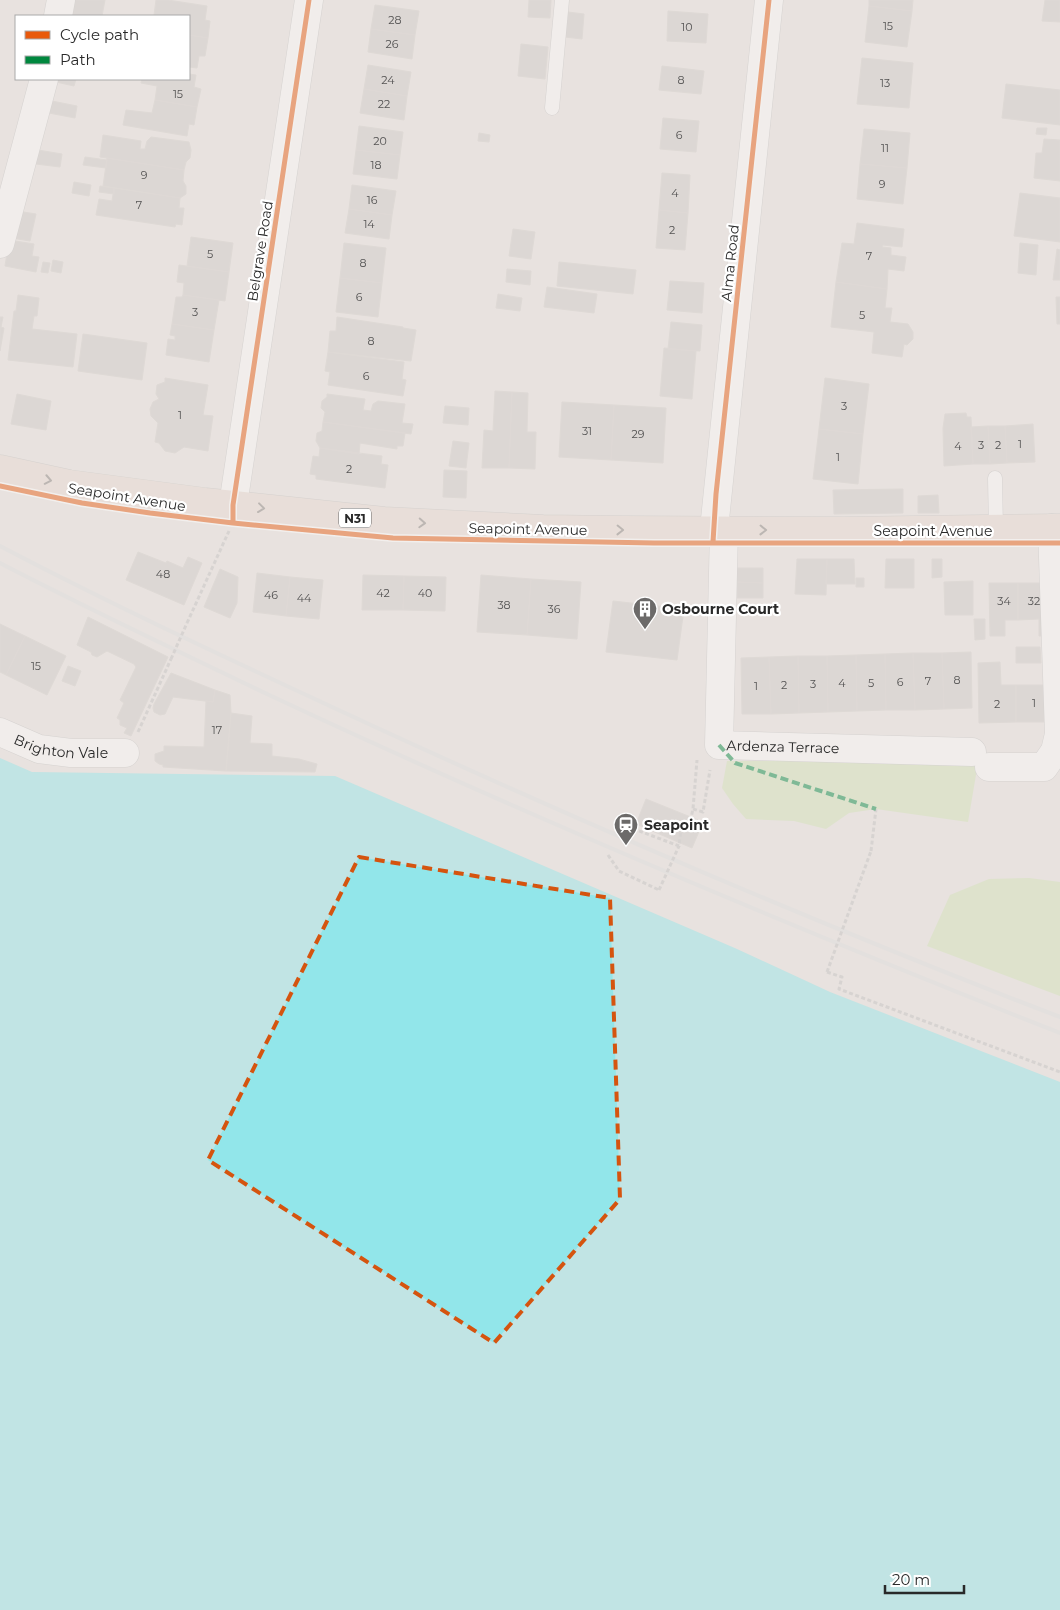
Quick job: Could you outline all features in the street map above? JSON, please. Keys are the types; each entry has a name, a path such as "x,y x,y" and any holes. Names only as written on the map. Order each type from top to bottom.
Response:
{"highway":[{"name":"Seapoint Avenue","path":"0,469 69,484 233,514 504,527 622,530 844,531 1056,528"}],"street":[{"path":"58,15 61,0"},
{"name":"Belgrave Road","path":"233,514 309,0"},
{"name":"Alma Road","path":"719,529 769,0"},
{"path":"0,244 44,80"},
{"name":"Ardenza Terrace","path":"719,529 719,745 981,759 1044,767 1055,751 1059,734 1056,528"},
{"name":"Brighton Vale","path":"0,732 39,749 71,753 124,753"}],"lane":[{"path":"552,108 562,0"},
{"path":"995,478 996,529"}],"path":[{"path":"124,753 131,748 188,623 233,514"},
{"path":"693,810 703,812 708,772 712,766"},
{"path":"876,809 871,851 827,972 842,977 839,989 1060,1072"},
{"path":"608,855 619,871 659,890 679,846 634,828 631,836"}],"highlighted area":[{"path":"359,857 610,898 620,1199 494,1343 208,1160"}],"green space":[{"path":"727,761 944,761 978,763 968,822 876,809 849,813 826,829 794,821 746,819 722,788"},
{"path":"1029,878 1060,882 1060,996 927,946 950,895 989,879"}],"water":[{"path":"0,758 32,772 335,776 737,949 830,992 1060,1082 1060,1610 0,1610"}],"building":[{"path":"73,0 105,0 102,15 70,15"},
{"path":"156,0 207,6 205,20 210,21 208,38 190,35 190,15 154,15"},
{"path":"529,0 551,0 550,18 528,17"},
{"path":"869,0 913,0 912,11 869,6"},
{"path":"1045,0 1060,0 1060,22 1042,21"},
{"path":"375,5 419,11 415,35 371,29"},
{"path":"869,6 912,11 907,47 865,42"},
{"path":"668,11 708,14 706,43 667,41"},
{"path":"568,12 584,14 582,39 565,37"},
{"path":"371,29 415,35 412,59 368,52"},
{"path":"190,35 208,38 205,56 199,56 197,68 190,67"},
{"path":"521,44 548,47 545,79 518,76"},
{"path":"862,58 913,63 909,108 857,104"},
{"path":"368,65 411,72 407,96 364,89"},
{"path":"662,66 704,71 701,94 659,90"},
{"path":"190,74 196,75 194,87 201,89 197,107 155,100 157,86 141,83 142,80 190,80"},
{"path":"57,80 76,80 74,86 56,82"},
{"path":"1006,84 1060,90 1060,125 1002,118"},
{"path":"364,89 407,96 404,120 360,113"},
{"path":"155,100 197,107 194,125 189,124 187,136 123,125 126,110 152,113"},
{"path":"52,101 77,106 75,118 49,113"},
{"path":"663,118 699,121 696,152 660,149"},
{"path":"359,126 403,132 400,155 356,150"},
{"path":"1037,128 1047,128 1046,135 1036,134"},
{"path":"864,129 910,133 907,168 860,164"},
{"path":"479,133 490,135 489,142 478,141"},
{"path":"103,135 141,141 140,149 145,149 147,141 151,137 189,142 190,158 186,162 184,170 100,157"},
{"path":"1044,139 1060,140 1060,181 1034,178 1036,153 1042,153"},
{"path":"38,150 62,154 60,167 36,164"},
{"path":"356,150 400,155 397,179 353,174"},
{"path":"85,157 107,160 106,168 83,165"},
{"path":"107,158 184,170 183,181 186,186 186,194 180,198 103,186"},
{"path":"860,164 907,168 903,204 857,199"},
{"path":"662,173 690,175 688,213 659,210"},
{"path":"74,182 91,185 89,196 72,193"},
{"path":"352,185 396,191 392,215 349,209"},
{"path":"100,186 114,188 114,194 99,192"},
{"path":"114,188 180,198 179,208 184,208 182,225 176,224 175,227 96,215 99,199 112,201"},
{"path":"1020,193 1060,198 1060,242 1014,236"},
{"path":"349,209 392,215 389,239 345,233"},
{"path":"659,210 688,213 685,250 656,248"},
{"path":"17,211 36,214 30,241 12,238"},
{"path":"857,223 904,229 902,247 883,245 882,247 891,248 891,255 906,257 904,271 888,269 887,289 836,282 842,243 854,244"},
{"path":"513,229 535,232 531,259 509,256"},
{"path":"191,237 233,243 229,272 187,266"},
{"path":"9,240 34,244 32,256 39,257 36,272 5,266"},
{"path":"344,243 386,248 382,283 340,278"},
{"path":"1020,243 1038,245 1036,275 1018,273"},
{"path":"1057,249 1060,250 1060,280 1053,280"},
{"path":"53,260 63,262 61,273 51,271"},
{"path":"43,262 50,263 48,273 41,272"},
{"path":"559,262 636,270 633,294 557,286"},
{"path":"179,265 229,272 225,301 183,295 184,283 177,282"},
{"path":"507,269 531,271 530,285 506,282"},
{"path":"340,278 382,283 378,317 336,312"},
{"path":"670,281 704,283 702,313 667,310"},
{"path":"836,282 887,289 885,308 892,308 890,322 908,324 913,332 913,339 907,345 904,344 902,357 872,353 874,332 831,327"},
{"path":"547,287 597,294 594,313 544,307"},
{"path":"498,294 522,298 520,311 496,308"},
{"path":"18,295 39,298 37,316 34,316 32,329 77,334 73,367 8,360 14,311 16,311"},
{"path":"183,295 219,300 214,330 172,324 176,297 182,297"},
{"path":"1056,297 1060,297 1060,324 1057,324"},
{"path":"0,317 3,317 1,327 4,328 0,351"},
{"path":"337,317 416,330 411,361 328,352 330,331 336,331"},
{"path":"671,322 702,325 700,351 668,349"},
{"path":"172,324 214,330 209,362 166,355 168,339 175,340 175,336 170,335"},
{"path":"83,334 147,343 142,380 78,371"},
{"path":"664,348 696,351 692,399 660,396"},
{"path":"328,352 404,362 402,379 406,380 403,396 328,385 330,372 325,371"},
{"path":"165,378 208,385 203,415 213,416 208,451 184,447 175,453 165,451 159,443 155,442 158,423 151,416 150,409 153,402 159,399 156,394 157,385 165,382"},
{"path":"825,378 869,384 863,434 819,429"},
{"path":"495,391 512,392 509,468 482,468 484,430 493,431"},
{"path":"512,392 528,393 527,432 536,432 535,469 509,468"},
{"path":"17,394 51,401 46,430 11,424"},
{"path":"327,394 365,399 363,410 371,411 373,404 378,401 405,404 402,423 413,424 411,434 323,422 325,412 321,408 322,401 327,397"},
{"path":"562,402 614,405 611,460 559,457"},
{"path":"614,405 666,408 663,463 611,460"},
{"path":"445,406 469,408 468,425 443,423"},
{"path":"966,413 967,417 971,417 973,464 944,466 943,428 945,414"},
{"path":"323,422 405,433 403,446 397,446 397,449 360,443 359,454 320,448 316,441 317,433 322,431"},
{"path":"1033,424 1035,462 1007,463 1005,426"},
{"path":"988,426 990,464 973,464 971,427"},
{"path":"988,426 1005,426 1007,463 990,464"},
{"path":"819,429 863,434 858,484 813,479"},
{"path":"453,441 469,443 466,468 449,466"},
{"path":"320,448 382,456 381,464 388,465 385,488 316,479 316,475 310,474 313,456 319,457"},
{"path":"444,470 467,471 466,498 443,497"},
{"path":"903,489 903,513 834,514 833,490"},
{"path":"938,495 939,513 918,513 918,496"},
{"path":"138,552 183,568 188,557 202,563 184,605 126,580"},
{"path":"797,559 827,559 826,595 795,594"},
{"path":"827,559 854,559 855,584 826,584"},
{"path":"886,559 914,559 914,588 885,588"},
{"path":"932,559 942,559 942,577 932,578"},
{"path":"737,568 763,568 763,583 737,582"},
{"path":"220,569 238,577 237,603 230,618 204,607"},
{"path":"257,573 290,577 286,616 253,612"},
{"path":"363,575 404,576 403,610 362,610"},
{"path":"481,575 531,579 527,635 477,632"},
{"path":"404,576 446,577 445,611 403,610"},
{"path":"290,577 323,580 319,619 286,616"},
{"path":"856,578 864,578 864,587 856,587"},
{"path":"531,579 581,582 577,639 527,635"},
{"path":"973,581 973,615 945,615 944,582"},
{"path":"737,582 763,583 763,598 737,598"},
{"path":"989,583 1018,583 1018,620 1005,620 1005,636 990,636"},
{"path":"1018,583 1050,583 1051,636 1039,636 1039,619 1018,620"},
{"name":"Osbourne Court","path":"613,601 684,609 677,660 606,652"},
{"path":"88,617 168,657 131,736 124,733 127,728 120,725 120,720 117,718 124,703 120,700 136,667 134,664 107,651 97,657 77,645"},
{"path":"974,619 985,619 985,639 975,640"},
{"path":"0,624 25,636 6,675 0,672"},
{"path":"25,636 66,656 47,695 6,675"},
{"path":"1016,647 1040,647 1041,663 1016,663"},
{"path":"971,652 972,708 944,709 942,653"},
{"path":"913,653 942,653 944,709 915,710"},
{"path":"913,653 915,710 886,710 885,654"},
{"path":"885,654 886,710 857,711 856,655"},
{"path":"856,655 857,711 828,712 827,656"},
{"path":"798,656 827,656 828,712 799,713"},
{"path":"798,656 799,713 771,714 769,657"},
{"path":"769,657 771,714 742,714 741,658"},
{"path":"1000,662 1001,685 1016,685 1016,722 979,723 978,663"},
{"path":"68,666 81,671 75,686 62,681"},
{"path":"171,673 215,690 213,702 173,697 165,714 160,715 154,712 154,704"},
{"path":"1016,685 1051,685 1051,722 1016,722"},
{"path":"215,690 230,695 231,713 226,771 163,767 163,765 155,761 155,754 164,751 164,746 204,747 206,701 213,702"},
{"path":"231,713 252,716 250,743 272,744 272,756 299,759 317,764 315,772 226,771"},
{"path":"646,799 703,822 692,848 636,824"}],"railway":[{"path":"0,546 92,593 232,660 543,803 800,913 1060,1017"},
{"path":"0,563 267,694 463,784 760,911 1060,1033"}],"marked path":[{"path":"719,745 735,763 876,809"}],"cycle path":[{"path":"233,523 233,505 309,0"},
{"path":"713,542 716,494 769,0"},
{"path":"0,486 82,503 150,513 393,538 654,543 1060,543"}],"place":[{"name":"Osbourne Court","path":"645,630"},
{"name":"Seapoint","path":"626,846"}]}
